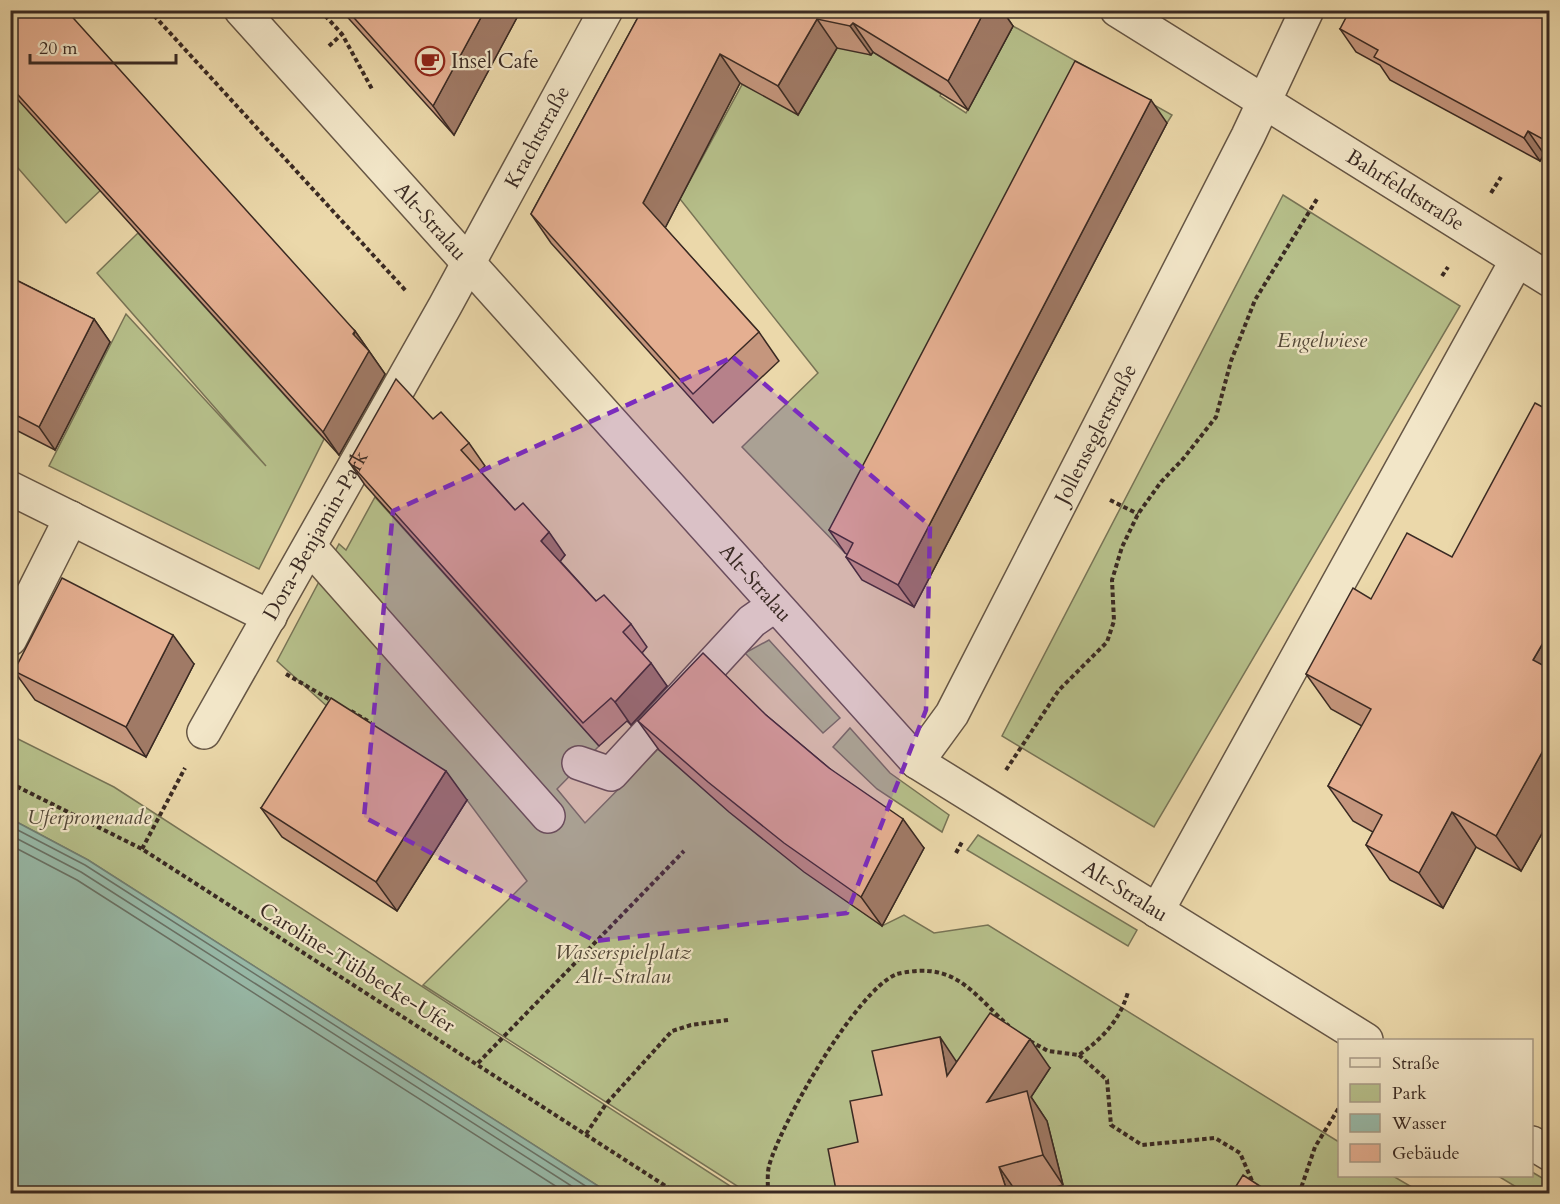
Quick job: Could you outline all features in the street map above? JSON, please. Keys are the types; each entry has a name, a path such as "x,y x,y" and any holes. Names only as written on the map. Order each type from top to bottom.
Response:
{"street":[{"name":"Alt-Stralau","path":"241,10 917,762 1363,1039"},
{"name":"Krachtstraße","path":"468,263 606,10"},
{"name":"Bahrfeldtstraße","path":"1117,10 1263,102 1539,269"},
{"path":"1263,102 1307,10"},
{"name":"Jollenseglerstraße","path":"917,762 952,714 1263,102"},
{"name":"Dora-Benjamin-Park","path":"10,488 270,617 468,263"},
{"path":"1157,911 1539,269"},
{"path":"10,639 71,518"},
{"path":"310,547 548,816"},
{"path":"579,763 611,774 752,621 775,605"},
{"path":"204,732 270,617"},
{"path":"1533,1144 1550,1154"}],"path":[{"path":"149,10 404,291"},
{"path":"320,10 342,34 376,97"},
{"path":"1004,774 1059,690 1107,642 1114,621 1112,580 1122,547 1138,514 1161,482 1183,459 1216,417 1231,361 1255,300 1317,199"},
{"path":"249,653 371,723"},
{"path":"142,849 204,732"},
{"name":"Caroline-Tübbecke-Ufer","path":"10,783 142,849 678,1194"},
{"path":"478,1064 684,851"},
{"path":"768,1194 768,1168 782,1135 836,1037 865,1000 896,975 929,970 960,980 1016,1031"},
{"path":"1079,1055 1102,1039 1123,1008 1128,992"},
{"path":"586,1134 606,1104 672,1031 691,1025 728,1020"},
{"path":"1023,1038 1048,1051 1079,1055 1107,1080 1112,1125 1142,1145 1215,1138 1240,1153 1258,1194"},
{"path":"1299,1194 1316,1147 1338,1109"}],"highlighted area":[{"path":"733,357 930,526 926,710 847,913 595,941 364,817 393,511"}],"green space":[{"path":"782,11 799,11 870,55 873,52 941,94 940,96 966,113 1013,26 1172,115 1167,123 1091,83 845,553 742,447 818,373 680,199"},
{"path":"10,90 104,187 66,223 11,160"},
{"name":"Engelwiese","path":"1283,195 1460,306 1154,827 1002,736"},
{"path":"138,233 324,439 259,569 49,466 126,314 266,466 97,273"},
{"name":"Wasserspielplatz Alt-Stralau","path":"375,497 599,746 557,789 585,823 658,749 767,840 882,926 904,915 934,933 988,925 1338,1141 1338,1177 1395,1177 1422,1193 748,1193 423,985 527,881 467,800 351,728 277,661 339,544 346,550"},
{"path":"769,640 840,718 823,733 745,653"},
{"path":"850,728 890,773 949,815 942,832 877,789 833,747"},
{"name":"Uferpromenade","path":"10,735 114,787 741,1193 609,1193 88,860 11,819"},
{"path":"978,835 1137,930 1128,946 967,850"},
{"path":"1533,1173 1549,1182 1542,1193 1526,1193 1500,1177 1533,1177"}],"water":[{"path":"11,819 88,860 609,1193 11,1193"}],"building":[{"path":"10,10 66,10 355,331 353,334 369,351 323,432 10,86"},
{"path":"347,10 485,10 433,106"},
{"path":"642,10 985,10 948,81 853,23 850,26 817,19 778,86 720,54 643,203 759,332 693,394 531,214"},
{"path":"1350,10 1550,10 1550,143 1528,131 1524,138 1374,57 1378,50 1340,29"},
{"path":"1075,61 1151,100 898,585 846,557 853,543 829,530"},
{"path":"10,277 94,319 39,427 10,412"},
{"path":"396,379 433,419 441,412 469,443 461,450 515,510 523,503 549,532 541,541 596,601 604,595 631,624 623,632 651,663 615,702 611,698 583,723 349,462"},
{"path":"1535,403 1550,411 1550,631 1533,660 1550,669 1550,738 1496,836 1452,812 1419,873 1366,845 1382,815 1328,786 1371,709 1306,674 1353,588 1371,599 1407,533 1452,557"},
{"path":"62,578 173,635 126,727 14,671"},
{"path":"703,653 766,715 829,768 903,819 861,897 784,843 708,782 638,721"},
{"path":"331,698 446,771 376,882 261,808"},
{"path":"990,1013 1030,1039 987,1102 1027,1091 1043,1155 999,1167 1008,1194 842,1194 836,1190 828,1149 858,1142 850,1101 882,1095 872,1051 940,1037 947,1076"},
{"path":"1243,1175 1272,1194 1231,1194"}],"place":[{"name":"Insel Cafe","path":"430,61"}]}
